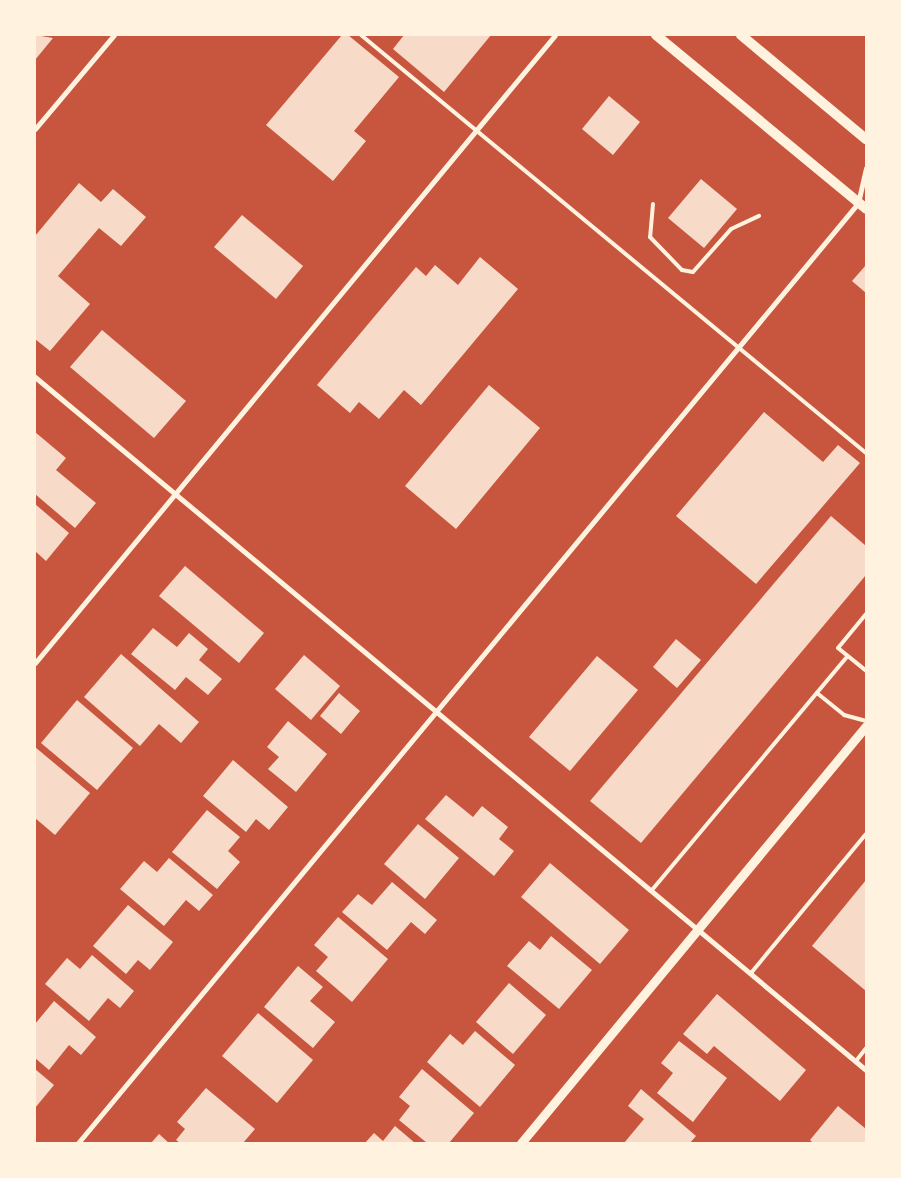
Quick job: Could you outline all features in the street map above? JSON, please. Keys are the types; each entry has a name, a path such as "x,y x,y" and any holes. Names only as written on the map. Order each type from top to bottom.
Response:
{"main road":[{"path":"656,35 862,206"},
{"path":"741,35 866,139"}],"street":[{"path":"35,129 114,35"},
{"path":"35,663 555,35"},
{"path":"78,1143 738,347 862,206 866,168"},
{"path":"35,377 176,493 435,713 698,928 866,1070"},
{"path":"521,1143 866,726"}],"lane":[{"path":"361,35 866,454"},
{"path":"653,204 650,238 682,270 693,272 731,229 759,216"},
{"path":"866,614 838,648 866,671"},
{"path":"652,890 848,656"},
{"path":"818,693 844,715 866,720"},
{"path":"751,973 866,834"},
{"path":"856,1061 866,1048"}],"building":[{"path":"35,35 53,38 35,60"},
{"path":"342,35 348,35 399,77 354,131 366,141 333,181 266,125"},
{"path":"404,35 491,35 444,92 393,49"},
{"path":"609,96 640,122 613,155 582,129"},
{"path":"701,179 737,209 704,248 668,218"},
{"path":"79,183 101,202 113,189 146,217 121,246 99,228 58,276 90,304 50,351 35,339 35,236"},
{"path":"242,215 303,266 276,299 214,247"},
{"path":"480,257 518,289 421,405 404,390 379,419 359,402 350,413 317,385 416,267 426,276 435,265 458,285"},
{"path":"866,265 866,293 852,281"},
{"path":"102,330 186,401 154,438 70,367"},
{"path":"489,385 540,428 456,529 405,486"},
{"path":"764,412 823,462 838,445 860,463 756,584 676,516"},
{"path":"35,432 66,458 56,470 96,503 75,528 35,494"},
{"path":"35,504 69,533 46,561 35,551"},
{"path":"831,516 866,546 866,575 641,843 590,801"},
{"path":"185,566 264,633 239,663 159,596"},
{"path":"153,628 177,647 189,633 208,649 199,660 222,679 208,695 186,677 175,690 131,654"},
{"path":"676,639 701,660 677,688 653,667"},
{"path":"121,654 199,722 181,743 159,724 140,746 84,697"},
{"path":"304,655 340,686 311,720 275,689"},
{"path":"597,656 638,690 570,771 529,737"},
{"path":"339,693 360,711 341,734 320,716"},
{"path":"77,700 133,748 97,790 41,743"},
{"path":"288,721 327,754 296,792 268,769 279,757 267,747"},
{"path":"35,747 90,793 55,835 35,818"},
{"path":"233,760 288,807 269,830 256,819 246,832 203,796"},
{"path":"446,795 473,817 482,806 508,827 499,839 514,851 494,876 425,819"},
{"path":"207,810 240,837 228,851 240,862 217,889 172,852"},
{"path":"418,824 459,858 425,899 384,864"},
{"path":"169,858 213,895 199,911 186,900 164,926 120,889 144,861 157,872"},
{"path":"550,863 629,930 600,964 521,897"},
{"path":"866,880 866,991 812,946"},
{"path":"392,882 437,920 425,934 411,922 387,950 342,912 358,894 372,905"},
{"path":"128,905 173,942 150,970 138,960 126,974 93,946"},
{"path":"338,917 388,959 352,1002 316,971 328,957 314,945"},
{"path":"551,936 592,970 559,1009 507,966 529,941 540,950"},
{"path":"92,955 134,991 120,1008 108,998 89,1021 45,984 67,958 80,969"},
{"path":"298,966 323,987 310,1001 335,1022 313,1048 264,1007"},
{"path":"509,983 546,1015 513,1054 476,1022"},
{"path":"717,994 806,1070 780,1101 714,1046 707,1054 683,1034"},
{"path":"54,1001 96,1037 81,1055 69,1045 49,1070 35,1058 35,1024"},
{"path":"258,1013 313,1060 277,1103 222,1056"},
{"path":"475,1031 515,1065 480,1107 427,1062 450,1034 463,1045"},
{"path":"679,1041 727,1078 693,1122 657,1093 673,1073 661,1063"},
{"path":"35,1069 54,1085 35,1108"},
{"path":"422,1069 474,1113 449,1143 427,1143 399,1120 410,1106 399,1097"},
{"path":"206,1088 255,1129 243,1143 180,1143 176,1140 185,1129 177,1122"},
{"path":"641,1089 696,1136 690,1143 624,1143 644,1119 628,1106"},
{"path":"838,1106 866,1129 866,1143 813,1143 810,1140"},
{"path":"395,1126 415,1143 365,1143 374,1133 383,1141"},
{"path":"159,1134 169,1143 151,1143"}]}
